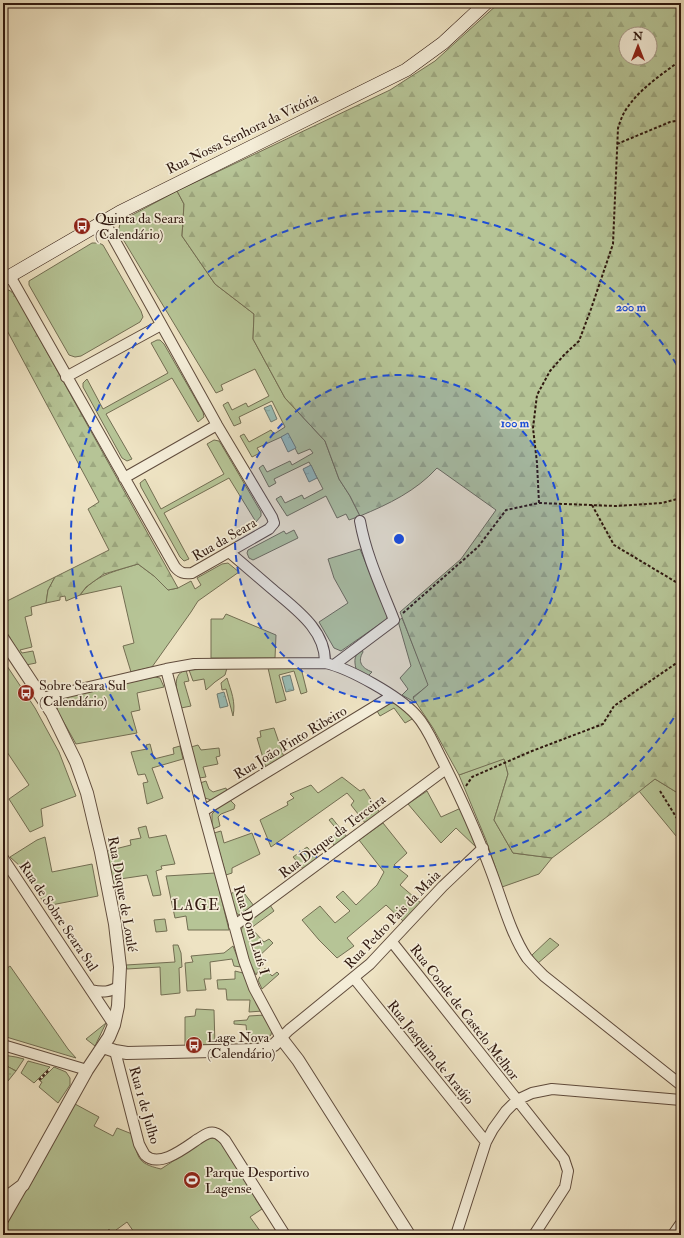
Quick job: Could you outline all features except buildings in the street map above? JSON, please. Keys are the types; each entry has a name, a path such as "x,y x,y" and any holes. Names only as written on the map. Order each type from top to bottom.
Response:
{"main road":[{"name":"Rua Nossa Senhora da Vitória","path":"6,278 104,221 406,70 443,43 486,3"}],"street":[{"name":"Rua da Seara","path":"6,278 66,377 178,570 183,573 192,573 269,529 274,523 272,517 217,424 104,221"},
{"path":"66,377 161,324"},
{"path":"124,478 217,424"},
{"path":"329,664 344,657 394,620 371,562 360,521"},
{"path":"229,552 304,616 317,634 329,664"},
{"name":"Rua Duque de Loulé","path":"3,639 42,698 76,762 87,793 115,924 120,967 118,1006 114,1025 109,1037 87,1070 3,1220"},
{"path":"323,649 333,656 344,657"},
{"path":"42,698 166,669 194,664 329,664 352,672 392,696 409,708 426,729 459,795 483,848 510,924 527,958 544,976 681,1085"},
{"name":"Rua Dom Luís I","path":"166,669 248,975 281,1038 298,1060 409,1235"},
{"name":"Rua João Pinto Ribeiro","path":"203,811 392,696"},
{"name":"Rua Duque da Terceira","path":"234,926 446,769"},
{"name":"Rua Pedro Pais da Maia","path":"281,1038 354,978 392,942 433,897 483,848"},
{"name":"Rua de Sobre Seara Sul","path":"3,858 114,1025"},
{"name":"Rua Conde de Castelo Melhor","path":"392,942 564,1159 568,1170 565,1187 534,1235"},
{"name":"Rua Joaquim de Araújo","path":"354,978 486,1142"},
{"name":"Rua de Sobre Seara Sul","path":"91,990 107,992 120,986"},
{"path":"103,1047 127,1053 259,1050 274,1045 281,1038"},
{"path":"3,1045 87,1070"},
{"name":"Rua 1 de Julho","path":"115,1051 139,1144 146,1155 156,1160 162,1159 210,1132 215,1132 225,1140 285,1235"},
{"path":"456,1235 486,1142 500,1119 517,1100 532,1093 552,1089 681,1100"},
{"path":"3,1200 23,1185"},
{"path":"674,1235 681,1225"}],"path":[{"path":"539,503 533,428 537,395 550,371 564,354 579,341 613,244 618,128 625,111 637,96 681,60"},
{"path":"617,144 670,122 681,120"},
{"path":"394,620 478,547 506,510 539,503 616,506 662,503 681,498"},
{"path":"592,505 614,545 681,585"},
{"path":"459,795 472,777 532,751 603,724 614,706 681,660"},
{"path":"660,791 681,825"},
{"path":"39,1080 53,1066"}],"green space":[{"path":"499,3 681,3 681,795 655,779 552,858 513,853 494,820 508,774 504,759 459,775 433,728 413,698 428,685 400,612 461,559 496,510 437,468 420,484 402,496 360,516 339,479 325,441 285,398 253,339 254,314 215,284 182,236 184,204 177,191 390,90 435,61"},
{"path":"177,191 184,204 182,236 215,284 254,314 253,339 285,398 325,441 339,479 360,516 349,520 346,514 337,518 326,496 287,516 276,499 281,496 285,503 302,495 304,499 323,489 309,462 274,479 276,483 269,487 259,468 263,465 267,472 290,461 292,465 313,453 310,449 298,454 288,434 257,448 260,453 252,457 240,436 244,434 249,442 271,430 274,434 285,427 272,401 239,417 241,423 234,426 223,405 228,402 232,410 246,403 248,407 269,396 255,369 221,385 223,390 216,393 118,231 121,221"},
{"path":"92,243 99,243 103,245 143,317 140,322 81,356 75,357 69,355 29,285 29,281"},
{"path":"3,289 10,291 18,300 178,588 168,590 154,576 138,564 104,574 86,587 80,595 66,601 65,596 60,597 60,600 46,603 48,590 55,577 109,550 88,509 99,502 3,323"},
{"path":"160,340 164,344 203,412 204,417 198,422 172,378 106,414 132,459 127,461 122,458 83,387 83,383 87,379 103,409 168,373 151,343"},
{"path":"214,440 219,441 221,444 261,512 261,516 256,522 229,478 164,513 189,559 184,561 180,557 140,483 145,479 161,509 224,474 207,444"},
{"path":"294,530 298,538 253,560 249,558 247,553 248,550 284,531 286,534"},
{"path":"360,549 387,615 387,619 341,651 334,648 319,622 348,603 334,578 328,559"},
{"path":"228,563 239,572 198,601 152,667 131,672 123,646 134,643 121,586 80,595 86,588 99,578 138,564 154,576 168,590 178,588 191,581 195,589 201,585 197,578 222,564"},
{"path":"55,577 48,590 46,603 31,607 32,615 25,617 32,647 20,650 22,653 33,651 36,663 26,665 3,626 3,603"},
{"path":"226,614 276,635 275,658 211,658 211,619 223,619"},
{"path":"402,618 429,685 413,697 418,704 402,695 408,689 400,678 411,666 398,621"},
{"path":"362,649 363,652 360,659 363,667 372,672 368,676 356,669 355,658 357,653"},
{"path":"3,660 35,708 59,752 76,796 41,809 43,826 30,832 9,799 29,785 3,746"},
{"path":"227,668 225,675 206,690 204,679 193,681 189,670"},
{"path":"268,668 301,668 307,692 301,694 294,671 279,675 286,700 276,703"},
{"path":"186,670 189,681 184,682 191,706 181,708 176,681 178,676"},
{"path":"155,677 160,678 164,687 137,693 140,710 131,712 137,733 76,744 57,710 59,703 66,696"},
{"path":"227,678 233,701 233,716 226,689 222,690 221,683"},
{"path":"390,703 398,704 414,718 405,723 394,708 380,716 377,711"},
{"path":"274,728 284,757 266,768 257,738 261,737 260,731"},
{"path":"150,744 154,759 174,754 173,748 180,746 183,759 152,768 163,798 147,804 143,783 148,782 145,774 138,775 131,752 147,749 146,745"},
{"path":"198,745 201,750 219,748 220,756 216,757 218,764 203,767 206,777 199,778 191,747"},
{"path":"504,758 508,774 494,820 513,853 552,858 539,874 502,887 486,840 459,775"},
{"path":"342,777 360,791 364,789 380,813 366,824 351,805 354,801 347,793 271,847 260,820 288,805 287,802 294,798 290,794 311,785 318,793"},
{"path":"655,779 681,795 681,842 639,791"},
{"path":"206,781 209,789 213,792 226,788 227,792 211,800 205,798 200,783"},
{"path":"427,791 441,817 461,808 477,848 456,828 441,843 408,804"},
{"path":"230,800 235,805 234,809 221,814 218,817 220,826 213,829 212,814"},
{"path":"332,818 347,837 335,846 329,839 339,832 329,820"},
{"path":"383,823 407,853 394,865 408,876 400,885 421,903 403,921 386,905 347,938 354,946 337,958 302,920 320,906 335,923 350,911 336,897 343,891 356,905 377,885 384,872 359,840"},
{"path":"146,826 149,838 166,835 175,864 161,866 162,869 156,871 161,895 153,896 147,875 120,879 122,889 114,890 107,851 131,845 130,840 141,838 138,828"},
{"path":"221,831 224,843 252,833 260,854 232,868 232,873 226,875 214,833"},
{"path":"45,837 52,872 92,864 98,896 46,906 21,867 10,857 37,840"},
{"path":"307,847 318,859 304,870 293,857"},
{"path":"215,873 229,930 188,930 186,916 175,918 166,876"},
{"path":"241,889 254,906 239,915 235,912 230,894"},
{"path":"270,905 274,911 251,928 264,942 269,939 273,943 256,959 260,967 256,975 247,957 241,930 243,926"},
{"path":"165,919 167,931 156,932 154,920"},
{"path":"550,938 559,945 537,964 532,955"},
{"path":"173,945 178,945 181,953 182,967 179,968 180,993 161,995 160,967 127,969 126,965 175,962"},
{"path":"233,946 241,967 234,966 232,959 210,962 211,979 204,979 206,990 187,991 185,963 193,962 191,956 224,953"},
{"path":"10,966 68,1049 76,1058 3,1036 3,971"},
{"path":"265,968 272,976 277,972 279,974 262,989 258,980"},
{"path":"235,971 243,973 263,1011 249,1012 250,1000 227,1000 226,989 218,989 217,980 235,979"},
{"path":"196,1009 214,1010 215,1046 185,1046 185,1017 195,1016"},
{"path":"265,1015 272,1029 271,1035 263,1041 248,1046 246,1025 234,1024 234,1021 247,1020 249,1016"},
{"path":"106,1023 95,1046 86,1039"},
{"path":"3,1055 24,1059 16,1071 3,1064"},
{"path":"28,1061 50,1067 34,1083 21,1073"},
{"path":"3,1064 16,1071 8,1081 3,1083"},
{"path":"54,1067 66,1072 70,1078 70,1085 58,1103 39,1087 42,1082 40,1081"},
{"path":"75,1104 99,1117 94,1126 113,1136 117,1128 132,1134 139,1158 146,1164 161,1169 207,1139 214,1138 221,1143 262,1209 250,1217 263,1235 136,1235 127,1222 116,1230 120,1235 113,1235 109,1229 104,1235 74,1235 69,1231 66,1235 3,1234 3,1228"}],"water":[{"path":"271,405 277,419 271,422 264,408"},
{"path":"288,433 296,448 288,452 281,437"},
{"path":"311,465 317,478 309,482 303,469"},
{"path":"290,675 294,690 286,692 282,677"},
{"path":"224,692 228,706 220,708 217,694"}],"place":[{"name":"Quinta da Seara (Calendário)","path":"82,226"},
{"name":"Sobre Seara Sul (Calendário)","path":"26,693"},
{"name":"Lage Nova (Calendário)","path":"194,1045"},
{"name":"Parque Desportivo Lagense","path":"192,1180"}],"district":[{"name":"LAGE","path":"196,905"}]}
